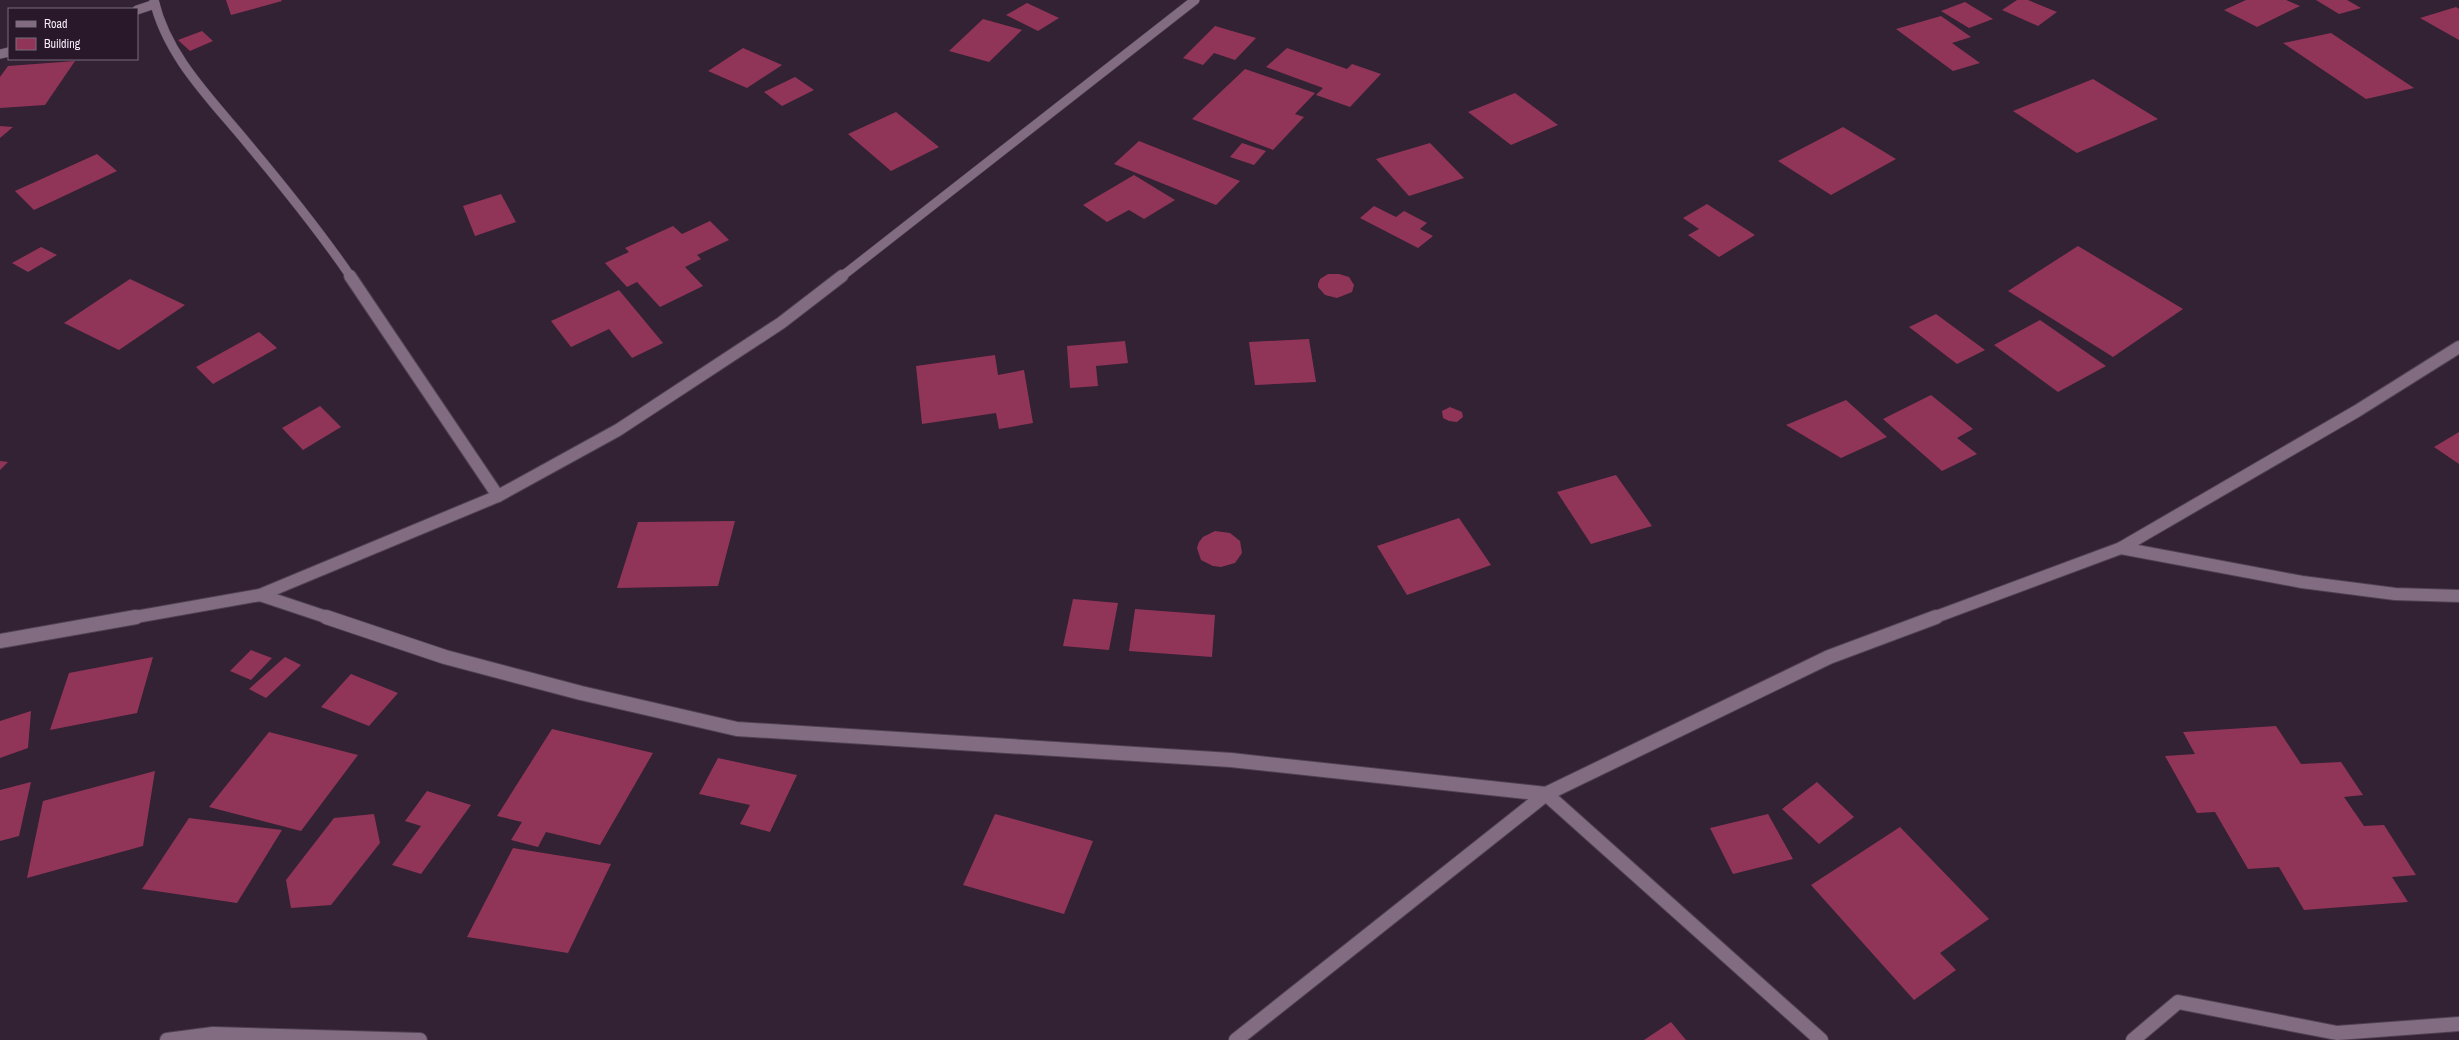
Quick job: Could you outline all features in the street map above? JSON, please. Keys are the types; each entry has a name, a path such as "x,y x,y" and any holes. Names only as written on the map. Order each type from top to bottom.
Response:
{"street":[{"path":"0,641 260,595 498,496 618,430 781,323 1195,0"},
{"path":"138,10 155,2 157,13 183,65 319,229 498,496"},
{"path":"1236,1040 1546,794 1829,657 2121,548 2357,412 2459,347"},
{"path":"2121,548 2302,582 2395,594 2459,596"},
{"path":"260,595 445,658 581,693 737,729 1231,760 1546,794 1821,1040"},
{"path":"2133,1040 2178,1002 2338,1033 2459,1024"},
{"path":"167,1040 213,1034 420,1040"}],"building":[{"path":"226,0 281,0 282,1 231,15"},
{"path":"2017,0 2028,0 2057,12 2038,26 2002,10"},
{"path":"2246,0 2286,0 2300,6 2257,27 2224,10"},
{"path":"2316,0 2347,0 2361,8 2339,14"},
{"path":"1965,2 1993,19 1969,28 1941,11"},
{"path":"1027,3 1059,18 1038,31 1006,15"},
{"path":"2456,7 2459,9 2459,40 2420,18"},
{"path":"1941,16 1971,37 1952,43 1980,63 1953,71 1896,29"},
{"path":"983,19 1022,30 989,62 949,51"},
{"path":"1215,26 1256,38 1235,60 1214,53 1203,65 1183,58"},
{"path":"202,31 213,41 190,51 178,40"},
{"path":"2331,33 2414,88 2366,99 2283,43"},
{"path":"743,48 782,65 747,88 708,71"},
{"path":"1287,48 1347,69 1352,64 1381,74 1350,107 1316,95 1323,88 1266,67"},
{"path":"75,61 45,105 0,108 0,77 8,66"},
{"path":"1245,69 1315,93 1295,114 1304,117 1273,150 1192,119"},
{"path":"795,77 814,90 782,106 764,92"},
{"path":"2093,79 2158,119 2077,153 2013,111"},
{"path":"1515,93 1558,125 1511,145 1468,112"},
{"path":"896,112 939,147 891,171 848,134"},
{"path":"0,126 13,127 0,138"},
{"path":"1843,127 1896,159 1831,195 1778,161"},
{"path":"1139,141 1240,181 1216,205 1114,164"},
{"path":"1242,143 1266,151 1254,165 1230,157"},
{"path":"1430,143 1464,178 1409,196 1376,159"},
{"path":"97,154 117,171 34,210 15,191"},
{"path":"1134,175 1175,200 1144,219 1129,210 1107,222 1083,205"},
{"path":"501,194 516,222 475,236 463,206"},
{"path":"1707,204 1755,235 1719,257 1688,235 1699,229 1683,218"},
{"path":"1374,206 1396,217 1404,211 1427,223 1420,229 1433,236 1418,248 1360,218"},
{"path":"710,221 729,240 697,255 701,259 685,267 703,286 660,307 637,282 627,287 605,263 629,252 625,248 673,226 682,234"},
{"path":"2078,246 2183,309 2113,357 2008,291"},
{"path":"41,247 57,255 28,272 12,263"},
{"path":"1328,274 1339,274 1349,277 1354,285 1352,292 1337,298 1325,295 1318,287 1318,284 1320,279"},
{"path":"130,279 185,305 119,350 64,323"},
{"path":"619,290 663,343 632,358 609,329 571,347 551,321"},
{"path":"1936,314 1985,350 1957,364 1909,327"},
{"path":"2040,320 2106,366 2058,392 1994,345"},
{"path":"259,332 277,348 213,384 196,367"},
{"path":"1309,339 1316,382 1255,385 1249,342"},
{"path":"1125,341 1128,363 1096,366 1098,386 1070,388 1067,346"},
{"path":"995,355 998,375 1024,370 1033,423 999,429 996,413 922,424 916,366"},
{"path":"1931,395 1973,429 1957,438 1977,454 1942,471 1883,419"},
{"path":"1846,400 1887,437 1841,458 1786,425"},
{"path":"320,406 341,427 303,450 282,428"},
{"path":"1450,407 1462,412 1463,417 1457,422 1449,421 1443,418 1442,411"},
{"path":"2459,432 2459,464 2434,447"},
{"path":"0,461 8,462 0,470"},
{"path":"1616,475 1652,526 1591,544 1557,492"},
{"path":"1459,518 1491,565 1407,595 1377,546"},
{"path":"735,521 718,586 617,588 638,522"},
{"path":"1215,531 1230,533 1240,541 1242,553 1235,563 1221,567 1213,566 1201,560 1197,548 1199,542 1203,537"},
{"path":"1073,599 1118,603 1109,650 1063,646"},
{"path":"1135,609 1215,615 1212,657 1129,651"},
{"path":"251,650 272,658 251,680 230,671"},
{"path":"153,657 137,713 50,730 69,673"},
{"path":"285,657 301,665 266,698 249,689"},
{"path":"351,674 398,693 369,726 321,707"},
{"path":"31,711 28,748 0,758 0,721"},
{"path":"2276,726 2301,764 2341,762 2363,795 2344,797 2364,826 2384,825 2416,875 2392,877 2408,902 2304,910 2279,867 2248,869 2215,812 2197,813 2165,756 2195,754 2183,732"},
{"path":"552,729 653,753 600,845 546,832 538,847 511,840 522,822 497,816"},
{"path":"269,732 358,755 301,831 209,807"},
{"path":"718,758 797,775 770,832 740,824 750,805 699,794"},
{"path":"155,771 143,846 27,878 43,801"},
{"path":"31,782 19,836 0,841 0,790"},
{"path":"1817,782 1854,817 1819,844 1782,809"},
{"path":"427,791 471,805 421,874 392,865 421,826 405,821"},
{"path":"374,814 380,843 331,905 291,908 286,880 334,818"},
{"path":"995,814 1093,841 1064,914 963,885"},
{"path":"1768,814 1793,859 1733,874 1710,828"},
{"path":"189,818 282,830 237,903 142,889"},
{"path":"1900,827 1989,919 1940,953 1956,970 1914,1000 1811,885"},
{"path":"513,848 611,864 568,953 467,937"},
{"path":"1671,1022 1686,1040 1644,1040"}]}
